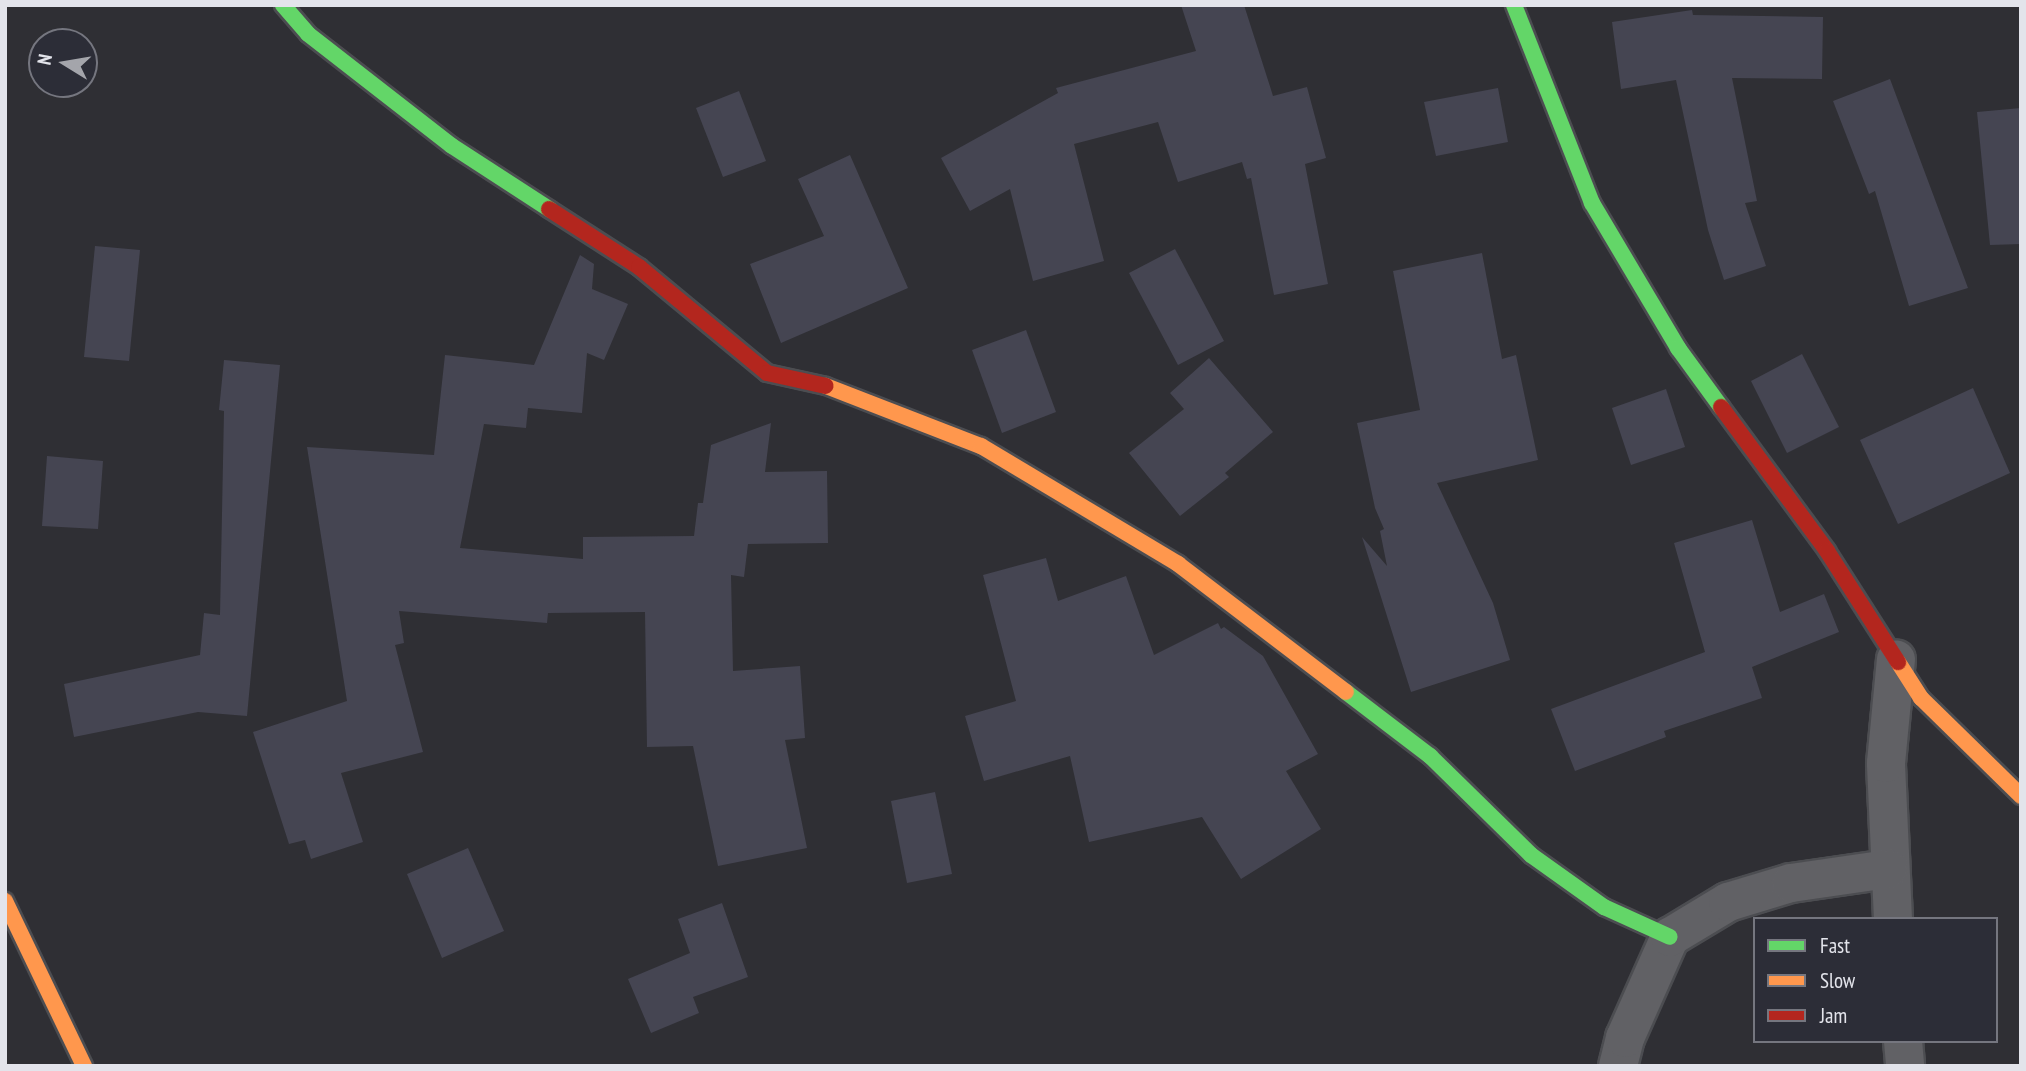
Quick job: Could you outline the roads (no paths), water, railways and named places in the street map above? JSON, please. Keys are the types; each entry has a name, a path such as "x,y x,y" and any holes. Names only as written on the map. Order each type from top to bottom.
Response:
{"street":[{"path":"283,5 308,34 452,146 639,267 767,373 828,387 981,446 1178,564 1430,756 1531,855 1604,906 1670,937"},
{"path":"1514,5 1592,203 1678,348 1827,551 1921,698 2021,796"},
{"path":"1893,917 1888,869 1886,763 1896,659"},
{"path":"1618,1066 1625,1038 1670,937 1728,902 1791,883 1888,869"},
{"path":"5,901 84,1066"},
{"path":"1903,1043 1905,1066"}]}
